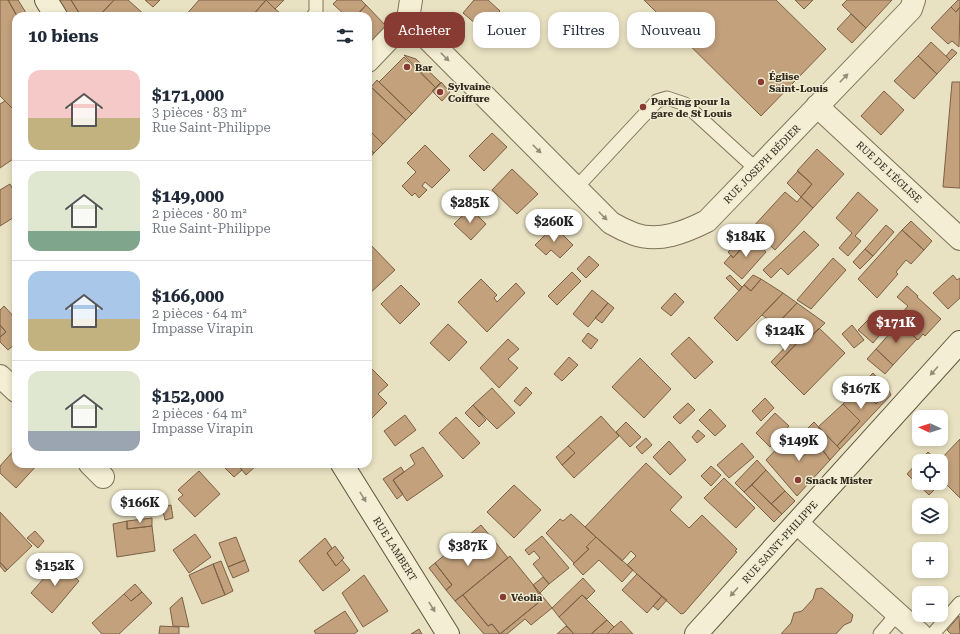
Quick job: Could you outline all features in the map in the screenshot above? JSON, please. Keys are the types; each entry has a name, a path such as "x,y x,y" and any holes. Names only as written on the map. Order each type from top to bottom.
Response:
{"street":[{"path":"46,0 54,12"},
{"name":"RUE JOSEPH BÉDIER","path":"409,10 576,188 611,223 635,235 659,237 682,233 707,221 911,9 914,0"},
{"path":"372,56 409,10"},
{"name":"RUE DE L'ÉGLISE","path":"817,106 960,239"},
{"name":"RUE SAINT-PHILIPPE","path":"696,634 960,342"},
{"path":"0,376 12,387"},
{"name":"RUE LAMBERT","path":"344,468 448,634"},
{"path":"797,523 920,634"}],"lane":[{"path":"316,0 316,12"},
{"path":"576,188 657,101 667,98 684,104 756,169"},
{"path":"933,634 960,603"},
{"path":"880,634 898,613"}],"building":[{"path":"0,0 8,0 15,12 12,12 12,108 0,96"},
{"path":"8,0 18,0 26,12 15,12"},
{"path":"57,0 71,0 78,12 64,12"},
{"path":"71,0 114,0 103,12 78,12"},
{"path":"114,0 128,0 142,12 103,12"},
{"path":"145,0 160,0 153,7"},
{"path":"199,0 266,0 256,12 188,12"},
{"path":"266,0 279,12 256,12"},
{"path":"266,0 284,0 275,9"},
{"path":"337,0 361,0 366,5 360,12 342,12 333,4"},
{"path":"474,0 488,0 500,11 473,12 473,22 464,12"},
{"name":"Église Saint-Louis","path":"644,0 776,0 826,49 761,116 692,48 715,48 715,12 656,12"},
{"path":"795,0 813,0 804,9"},
{"path":"847,0 892,0 866,28 842,5"},
{"path":"958,0 960,0 960,7 956,12 951,7"},
{"path":"366,5 384,24 384,30 372,43 372,12 360,12"},
{"path":"951,7 956,12 960,7 959,47 952,41 948,44 931,28"},
{"path":"851,14 866,28 852,43 837,29"},
{"path":"931,42 950,60 937,74 918,56"},
{"path":"952,49 957,53 950,60 946,56"},
{"path":"404,55 416,59 441,83 436,88"},
{"path":"918,56 937,74 914,99 894,81"},
{"path":"404,57 436,88 412,114 379,82"},
{"path":"377,80 412,114 406,120 372,88"},
{"path":"441,82 450,92 442,101 432,91"},
{"path":"952,82 960,82 960,188 943,187"},
{"path":"372,88 406,120 383,144 372,133"},
{"path":"884,91 904,110 881,135 861,116"},
{"path":"5,101 12,108 12,160 0,168 0,104"},
{"path":"372,133 383,144 374,153 372,151"},
{"path":"492,133 507,147 484,171 469,156"},
{"path":"425,145 450,170 432,188 425,182 422,186 427,190 419,198 415,193 412,196 402,186 416,172 407,163"},
{"path":"817,149 844,174 813,208 801,197 812,184 797,171"},
{"path":"512,169 538,194 517,214 492,190"},
{"path":"798,171 812,184 801,197 787,183"},
{"path":"10,184 12,188 12,218 0,226 0,190"},
{"path":"785,192 797,202 801,197 813,208 775,250 752,228"},
{"path":"858,192 878,210 855,236 861,241 848,256 839,248 852,233 836,218"},
{"path":"470,208 486,224 471,240 454,224"},
{"path":"911,221 932,241 924,250 902,230"},
{"path":"886,225 894,232 873,256 865,249"},
{"path":"554,226 573,245 560,258 551,250 546,255 535,245"},
{"path":"902,230 924,250 911,264 906,260 896,272 898,274 877,298 858,279"},
{"path":"804,231 819,245 788,275 781,268 771,278 763,270"},
{"path":"749,236 766,252 742,279 724,263 731,255 733,258 742,248 740,246"},
{"path":"737,243 742,248 733,258 728,252"},
{"path":"372,246 395,270 372,291"},
{"path":"865,249 873,256 860,269 853,262"},
{"path":"589,256 599,265 586,278 577,269"},
{"path":"833,258 846,270 811,309 797,300"},
{"path":"572,272 581,281 557,305 548,296"},
{"path":"730,275 742,287 739,291 726,278"},
{"path":"753,275 761,279 751,291 744,285"},
{"path":"953,275 957,280 960,278 960,298 948,309 933,293"},
{"path":"481,279 497,295 494,298 497,302 516,283 525,293 487,332 458,302"},
{"path":"761,279 783,293 737,341 714,318 744,285 751,291"},
{"path":"401,285 420,304 400,324 381,304"},
{"path":"907,286 941,319 925,336 923,334 918,340 896,320 908,306 897,297"},
{"path":"592,290 608,303 588,327 573,314"},
{"path":"675,293 684,302 671,316 661,308"},
{"path":"783,293 797,303 776,325 762,315"},
{"path":"608,303 614,308 602,323 595,318"},
{"path":"797,303 825,323 804,344 776,325"},
{"path":"4,306 12,315 12,346 8,350 0,342 0,337 6,332 0,325 0,310"},
{"path":"869,319 883,331 873,343 858,330"},
{"path":"899,323 917,339 893,365 876,349"},
{"path":"448,324 467,342 449,361 430,343"},
{"path":"0,325 6,332 0,337"},
{"path":"852,325 864,340 854,348 842,334"},
{"path":"819,328 845,353 804,395 775,366 799,341 804,344"},
{"path":"588,333 598,340 591,349 582,341"},
{"path":"689,337 713,362 695,379 671,354"},
{"path":"795,337 799,341 775,366 771,362"},
{"path":"508,339 519,349 508,359 518,368 499,388 480,368"},
{"path":"876,349 893,365 885,374 867,359"},
{"path":"569,357 578,365 562,381 554,374"},
{"path":"640,358 671,389 644,418 612,387"},
{"path":"372,369 388,385 378,394 387,403 372,418"},
{"path":"873,373 889,391 876,404 859,387"},
{"path":"526,387 532,393 520,406 514,401"},
{"path":"859,387 876,404 889,391 891,395 840,449 837,446 860,421 843,404"},
{"path":"492,388 515,413 497,429 473,405"},
{"path":"765,398 774,408 761,421 752,411"},
{"path":"688,403 695,410 680,424 673,417"},
{"path":"843,404 860,421 837,446 818,427"},
{"path":"473,405 486,420 479,427 465,413"},
{"path":"710,409 726,426 715,436 699,420"},
{"path":"775,413 789,426 770,447 756,433"},
{"path":"405,415 416,430 395,446 384,431"},
{"path":"601,416 619,436 574,478 562,465 575,453 568,446"},
{"path":"456,417 480,443 463,459 439,433"},
{"path":"626,422 641,437 630,447 616,432"},
{"path":"814,422 840,449 830,460 807,429"},
{"path":"807,429 830,460 797,496 766,460 786,439 792,445"},
{"path":"698,430 705,436 697,443 692,437"},
{"path":"646,438 652,445 642,454 636,447"},
{"path":"960,439 960,498 948,486 948,454 946,454"},
{"path":"669,441 686,460 670,475 653,457"},
{"path":"742,443 754,457 729,478 717,465"},
{"path":"568,446 575,453 562,465 556,457"},
{"path":"423,447 443,476 407,501 393,480 415,464 410,455"},
{"path":"12,452 12,468 34,468 16,488 0,473 0,466"},
{"path":"757,460 766,470 744,492 735,483"},
{"path":"646,463 682,497 670,510 689,528 702,515 737,549 735,551 737,552 684,613 681,614 627,565 636,556 631,551 622,561 585,527"},
{"path":"711,466 721,475 711,486 701,476"},
{"path":"401,467 404,472 393,480 403,494 397,499 383,479"},
{"path":"225,468 240,468 242,470 234,477"},
{"path":"240,468 254,468 246,475"},
{"path":"912,469 912,479 907,474"},
{"path":"766,470 785,491 771,504 752,485"},
{"path":"199,471 220,494 195,517 178,499 183,495 178,490"},
{"path":"724,478 755,508 736,528 704,498"},
{"path":"514,485 541,510 514,538 487,512"},
{"path":"752,485 782,514 774,522 744,492"},
{"path":"924,490 934,490 929,495"},
{"path":"785,491 795,501 782,514 771,504"},
{"path":"171,505 173,518 165,520 162,507"},
{"path":"0,512 32,546 7,570 0,562"},
{"path":"571,514 596,537 586,547 589,549 574,563 546,533 560,519 563,521"},
{"path":"152,518 152,526 127,529 127,521"},
{"path":"127,521 127,529 152,526 155,551 117,557 113,524"},
{"path":"481,525 496,543 479,557 464,539"},
{"path":"35,531 44,541 38,548 27,538"},
{"path":"195,534 211,557 189,573 173,550"},
{"path":"542,536 569,568 549,584 533,564 540,558 534,551 529,555 525,550"},
{"path":"236,537 245,560 228,567 219,543"},
{"path":"596,537 633,570 622,582 599,560 583,575 573,564 589,549 586,547"},
{"path":"325,538 332,548 327,553 336,566 342,560 350,570 323,591 299,561"},
{"path":"464,539 479,557 496,543 508,558 455,601 446,590 452,585 435,563"},
{"path":"335,546 344,558 336,566 327,553"},
{"name":"Véolia","path":"510,556 544,598 500,634 492,624 488,626 463,595"},
{"path":"245,560 249,571 233,578 228,567"},
{"path":"221,561 233,591 225,595 213,564"},
{"path":"0,562 7,570 5,572 0,566"},
{"path":"58,562 79,581 52,613 31,593"},
{"path":"435,563 452,585 446,590 429,568"},
{"path":"213,564 225,595 202,604 189,575"},
{"path":"637,574 662,596 647,613 622,590"},
{"path":"364,575 388,611 363,627 342,593"},
{"path":"543,577 549,584 539,594 533,585"},
{"path":"583,578 595,591 587,599 582,595 559,617 552,608"},
{"path":"135,584 142,592 131,601 124,594"},
{"path":"822,588 853,615 851,622 844,625 836,634 781,634 791,623 794,613 802,611 813,599 816,589"},
{"path":"142,592 152,603 119,634 102,634 92,623 124,594 131,601"},
{"path":"463,595 488,626 492,624 500,634 484,634 455,601"},
{"path":"582,595 607,620 591,634 574,634 559,617"},
{"path":"662,596 667,600 658,610 653,606"},
{"path":"182,597 189,627 173,626 170,608"},
{"path":"544,598 552,608 531,625 525,619 507,634 500,634"},
{"path":"345,611 358,631 354,634 316,634 314,631"},
{"path":"959,616 960,634 951,634 947,630"},
{"path":"607,620 614,627 607,634 591,634"},
{"path":"621,621 633,634 607,634 614,627"},
{"path":"160,626 179,627 179,634 159,634"},
{"path":"566,626 574,634 557,634"},
{"path":"419,629 422,634 411,634"}],"place":[{"name":"Bar","path":"407,67"},
{"name":"Église Saint-Louis","path":"761,82"},
{"name":"Sylvaine Coiffure","path":"440,92"},
{"name":"Parking pour la gare de St Louis","path":"643,107"},
{"name":"Snack Mister","path":"798,480"},
{"name":"Véolia","path":"503,597"}]}
